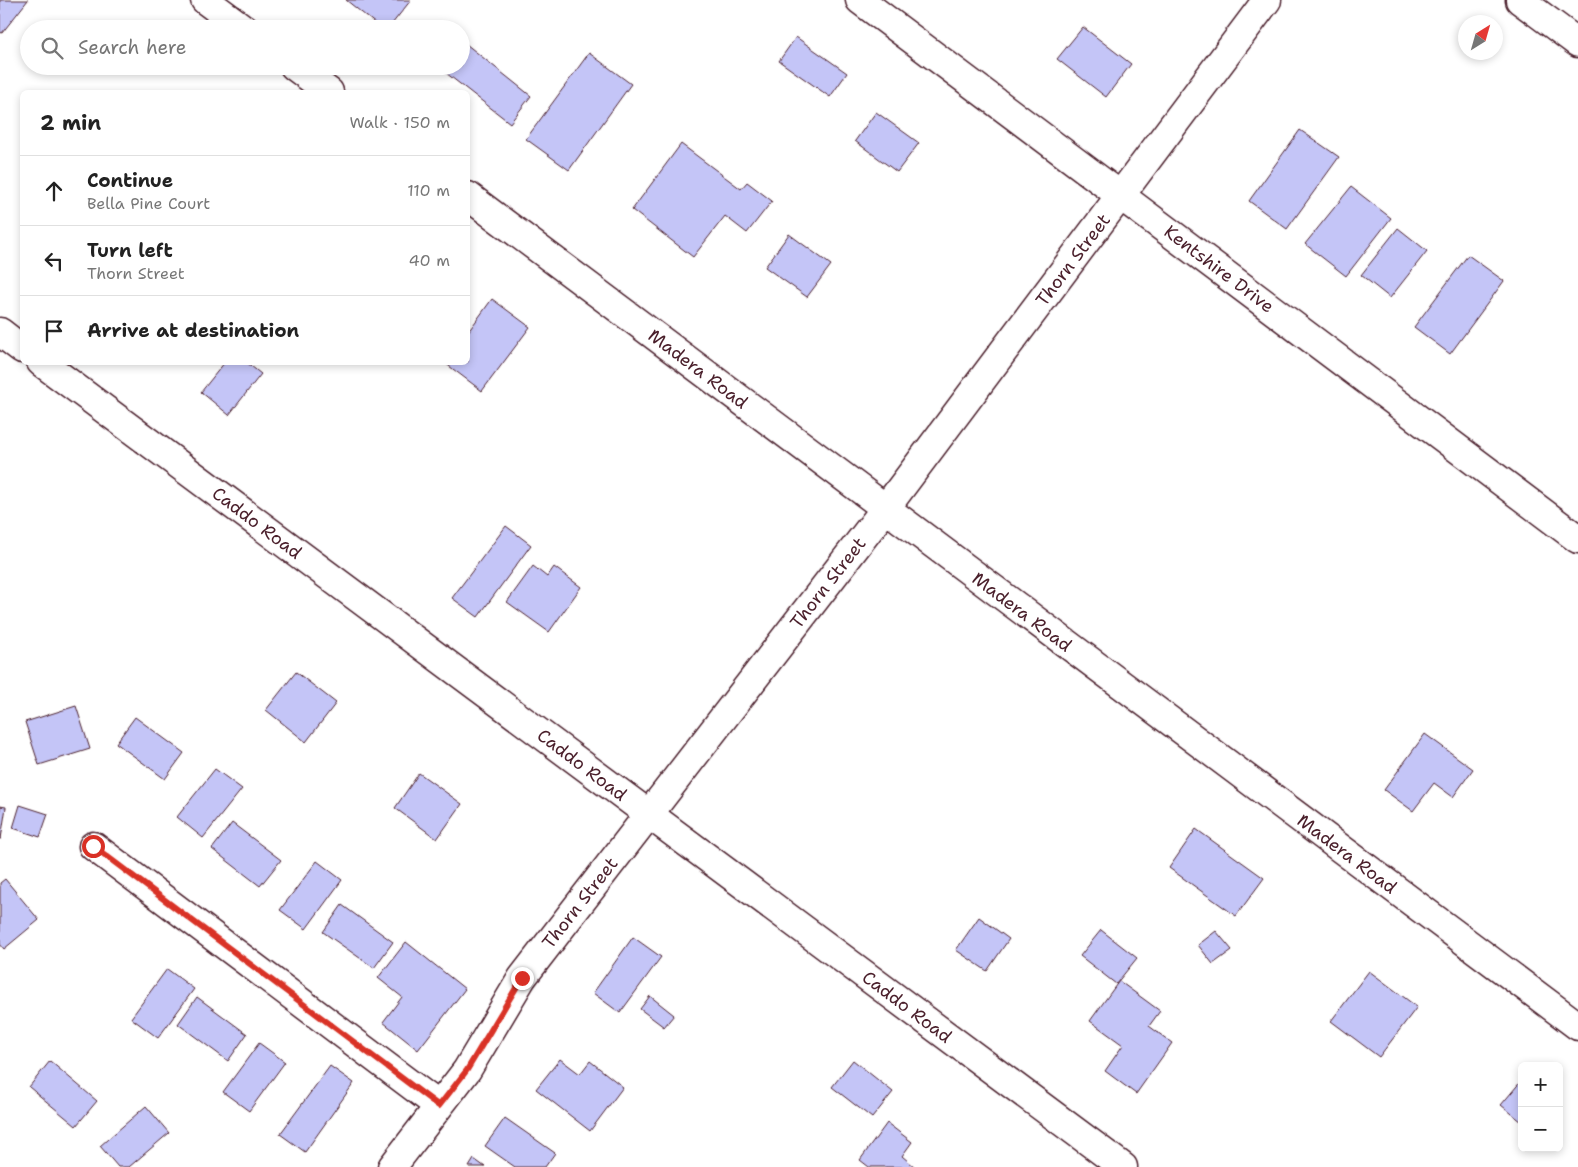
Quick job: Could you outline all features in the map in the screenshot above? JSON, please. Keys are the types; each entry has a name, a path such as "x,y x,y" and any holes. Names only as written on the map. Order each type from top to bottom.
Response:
{"street":[{"path":"205,0 232,20"},
{"name":"Kentshire Drive","path":"860,0 1578,539"},
{"name":"Thorn Street","path":"392,1167 467,1070 522,978 885,509 1267,0"},
{"path":"1520,0 1578,43"},
{"path":"306,75 326,90"},
{"name":"Madera Road","path":"470,198 1578,1026"},
{"path":"0,332 20,347"},
{"name":"Caddo Road","path":"45,365 1123,1167"},
{"path":"93,846 439,1106"}],"building":[{"path":"0,0 28,0 2,33 0,32"},
{"path":"346,0 411,0 395,20 371,20"},
{"path":"1083,27 1131,64 1106,97 1057,59"},
{"path":"796,37 847,73 830,97 779,61"},
{"path":"470,47 531,96 510,123 449,75 470,75"},
{"path":"589,53 631,84 569,170 526,139"},
{"path":"876,112 919,143 897,172 855,141"},
{"path":"1300,130 1339,157 1287,229 1249,201"},
{"path":"681,144 741,189 747,182 772,201 747,233 725,216 693,257 632,210"},
{"path":"1351,187 1391,218 1346,276 1305,244"},
{"path":"1398,228 1427,251 1390,298 1361,275"},
{"path":"789,234 831,265 807,297 765,267"},
{"path":"1468,255 1504,281 1450,354 1414,327"},
{"path":"492,299 530,327 482,391 448,365 470,365 470,329"},
{"path":"223,365 250,365 261,374 229,415 201,392"},
{"path":"506,526 531,545 478,617 452,598"},
{"path":"533,566 547,577 554,567 581,587 549,632 507,602"},
{"path":"296,672 336,703 306,742 266,710"},
{"path":"76,706 90,749 39,765 25,722"},
{"path":"135,717 184,753 165,779 116,743"},
{"path":"1425,734 1473,769 1453,797 1434,783 1413,811 1384,790"},
{"path":"215,769 242,789 203,838 177,817"},
{"path":"419,773 462,804 437,839 395,808"},
{"path":"20,805 48,814 40,837 13,828"},
{"path":"0,806 6,807 1,839 0,839"},
{"path":"232,823 281,860 260,886 212,849"},
{"path":"1196,829 1264,878 1236,916 1169,868"},
{"path":"317,861 342,880 306,929 280,910"},
{"path":"5,879 39,920 4,949 0,944 0,883"},
{"path":"342,905 393,942 374,968 323,932"},
{"path":"979,917 1009,939 987,971 956,950"},
{"path":"1101,930 1137,958 1116,984 1080,956"},
{"path":"1216,931 1232,950 1213,964 1198,945"},
{"path":"633,937 661,957 620,1013 593,993"},
{"path":"406,942 465,989 418,1050 383,1022 402,997 378,978"},
{"path":"167,969 194,989 158,1038 131,1018"},
{"path":"1369,971 1417,1007 1379,1057 1331,1021"},
{"path":"1119,981 1160,1011 1149,1026 1172,1043 1136,1094 1105,1071 1123,1045 1090,1021"},
{"path":"650,996 674,1015 664,1027 640,1009"},
{"path":"197,997 247,1034 228,1061 178,1024"},
{"path":"259,1043 285,1062 249,1111 223,1092"},
{"path":"560,1059 580,1074 590,1061 623,1087 590,1131 536,1089"},
{"path":"853,1060 893,1092 872,1118 832,1087"},
{"path":"50,1061 97,1101 76,1126 29,1087"},
{"path":"330,1066 354,1083 305,1152 280,1134"},
{"path":"1518,1085 1518,1119 1501,1105"},
{"path":"146,1106 169,1133 129,1167 118,1167 100,1146"},
{"path":"505,1118 555,1153 545,1167 515,1167 485,1146"},
{"path":"887,1123 912,1142 902,1156 915,1167 869,1167 860,1160"},
{"path":"474,1159 485,1167 469,1167"}],"route":[{"path":"93,846 439,1106 467,1070 522,978"}]}
